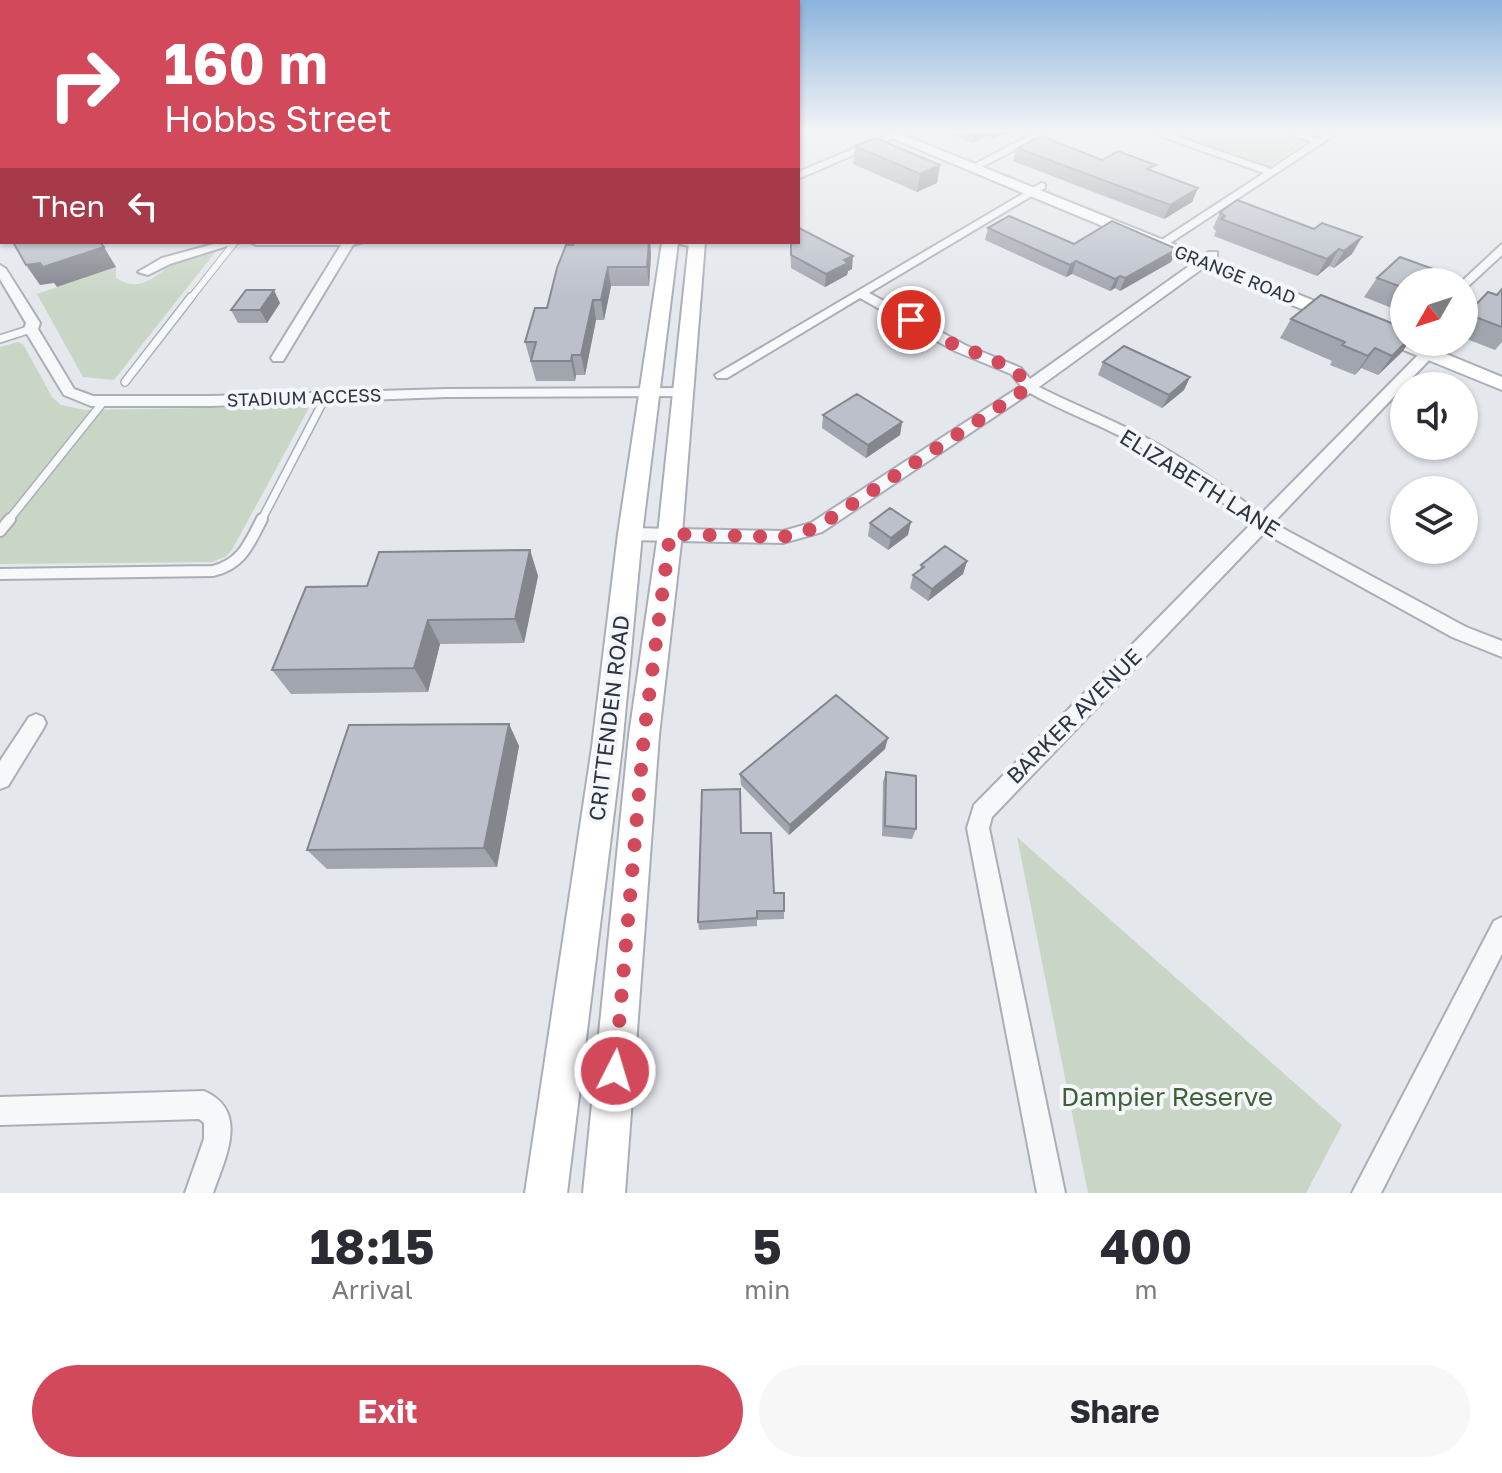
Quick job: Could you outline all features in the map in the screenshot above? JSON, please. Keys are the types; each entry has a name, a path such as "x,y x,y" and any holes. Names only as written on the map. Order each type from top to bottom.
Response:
{"main road":[{"name":"GRANGE ROAD","path":"1028,186 1209,259 1390,327"},
{"name":"CRITTENDEN ROAD","path":"546,1193 607,747 630,534 670,244"},
{"name":"CRITTENDEN ROAD","path":"604,1193 644,735 670,534 697,244"},
{"name":"GRANGE ROAD","path":"1209,259 1358,325 1390,335"},
{"name":"GRANGE ROAD","path":"1445,356 1502,384"},
{"name":"GRANGE ROAD","path":"1456,356 1502,371"}],"street":[{"path":"1166,242 1253,186"},
{"path":"722,375 1036,189"},
{"path":"144,272 192,252 226,244"},
{"path":"278,358 348,244"},
{"path":"1478,272 1502,248"},
{"path":"630,534 783,537 816,528 1029,387 1209,259"},
{"name":"STADIUM ACCESS","path":"0,269 69,392 79,398 104,401 683,392"},
{"name":"ELIZABETH LANE","path":"860,293 960,348 984,355 1016,371 1029,387 1079,414 1129,435 1216,488 1263,525 1459,632 1502,649"},
{"name":"BARKER AVENUE","path":"1051,1193 978,828 982,812 1263,525 1416,356"},
{"path":"0,779 36,723"},
{"path":"1366,1193 1502,929"},
{"path":"0,1111 204,1105 217,1117 218,1139 199,1193"}],"lane":[{"path":"125,382 232,244"},
{"path":"0,339 31,329"},
{"path":"0,574 213,571 230,567 242,557 326,396"},
{"path":"0,531 104,401"}],"green space":[{"path":"217,250 114,380 83,377 37,294 116,267 116,278 140,284 184,259"},
{"path":"18,342 23,344 52,397 61,405 86,410 310,406 232,550 225,557 212,562 0,564 0,347"},
{"name":"Dampier Reserve","path":"1017,837 1342,1125 1306,1193 1088,1193"}],"building":[{"path":"1118,186 1198,188 1170,205"},
{"path":"1237,200 1314,229 1322,223 1362,237 1327,259 1221,219 1225,216 1220,212"},
{"path":"1009,216 1074,244 1112,221 1177,249 1125,278 1120,276 1115,279 1076,261 1070,265 988,228"},
{"path":"800,229 853,256 844,260 848,263 826,274 791,255 791,244 800,244"},
{"path":"14,244 102,244 104,247 43,267 40,263 26,265"},
{"path":"649,244 647,267 608,267 601,300 593,300 581,355 572,355 571,361 531,361 536,342 525,342 535,308 547,308 566,245"},
{"path":"1400,257 1431,268 1390,268 1390,283 1377,278"},
{"path":"1502,289 1502,327 1478,318 1478,302 1488,292 1497,295"},
{"path":"246,290 274,290 260,310 231,310"},
{"path":"1321,295 1390,322 1390,355 1375,348 1368,356 1342,345 1345,342 1291,319"},
{"path":"1124,346 1190,377 1169,395 1103,362"},
{"path":"857,394 902,422 868,445 823,415"},
{"path":"890,508 911,522 891,538 870,523"},
{"path":"945,546 967,561 932,589 913,575"},
{"path":"530,550 515,619 428,620 414,668 272,670 306,587 367,586 379,552"},
{"path":"836,695 888,738 790,825 740,774"},
{"path":"509,724 484,848 307,850 349,725"},
{"path":"886,772 916,776 916,829 885,826"},
{"path":"740,789 741,833 771,833 774,893 784,893 784,911 757,911 757,918 698,922 702,790"}],"route":[{"path":"615,1071 644,735 670,534 783,537 816,528 1029,387 1016,371 984,355 960,348 911,320"}]}
